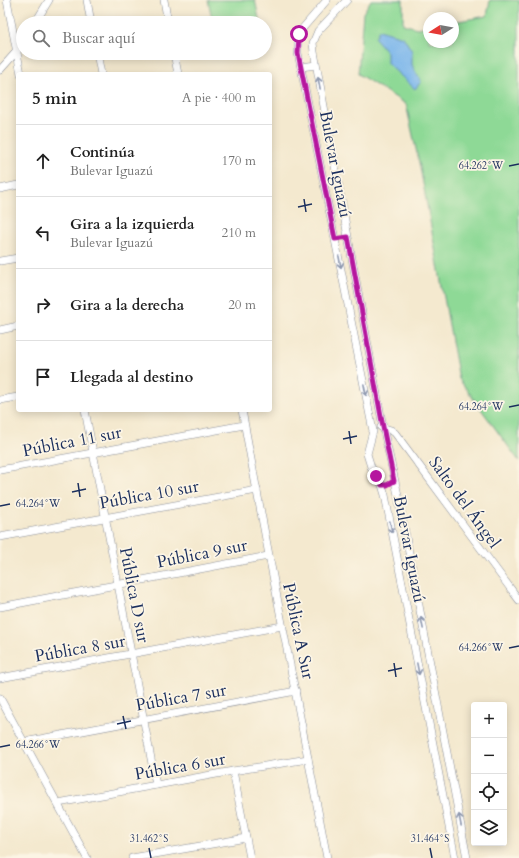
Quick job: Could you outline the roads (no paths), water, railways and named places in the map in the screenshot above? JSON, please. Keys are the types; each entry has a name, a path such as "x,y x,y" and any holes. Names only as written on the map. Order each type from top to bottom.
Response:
{"street":[{"path":"7,0 16,30"},
{"path":"39,16 49,0"},
{"path":"87,0 90,16"},
{"path":"164,0 167,16"},
{"name":"Bulevar Iguazú","path":"327,0 304,25 299,34 298,53 373,431 367,454 371,467 382,485 385,495 455,858"},
{"name":"Bulevar Iguazú","path":"348,0 316,36 313,43 383,427 467,858"},
{"path":"0,70 16,52"},
{"path":"21,60 21,72"},
{"path":"98,60 101,72"},
{"path":"175,60 178,72"},
{"path":"301,67 316,64"},
{"path":"0,189 16,185"},
{"path":"335,239 348,237"},
{"path":"0,261 16,258"},
{"path":"0,330 16,326"},
{"path":"0,400 16,396"},
{"name":"Pública D sur","path":"85,412 156,785"},
{"name":"Pública A Sur","path":"242,412 268,556 296,691 327,858"},
{"name":"Pública 11 sur","path":"0,470 244,424"},
{"path":"372,426 383,427"},
{"name":"Salto del Ángel","path":"383,427 395,433 519,600"},
{"path":"382,485 387,485 394,481"},
{"name":"Pública 10 sur","path":"0,537 257,490"},
{"name":"Pública 9 sur","path":"0,607 268,556"},
{"name":"Pública 8 sur","path":"0,678 282,626"},
{"path":"416,655 428,652"},
{"name":"Pública 7 sur","path":"24,742 296,691"},
{"path":"0,698 87,858"},
{"name":"Pública 6 sur","path":"58,804 233,771 308,759"},
{"path":"233,771 250,858"},
{"path":"451,837 463,834"},
{"path":"132,858 246,838"}],"water":[{"path":"379,30 403,37 412,51 412,65 421,82 415,89 387,63 387,52 375,38"}]}
